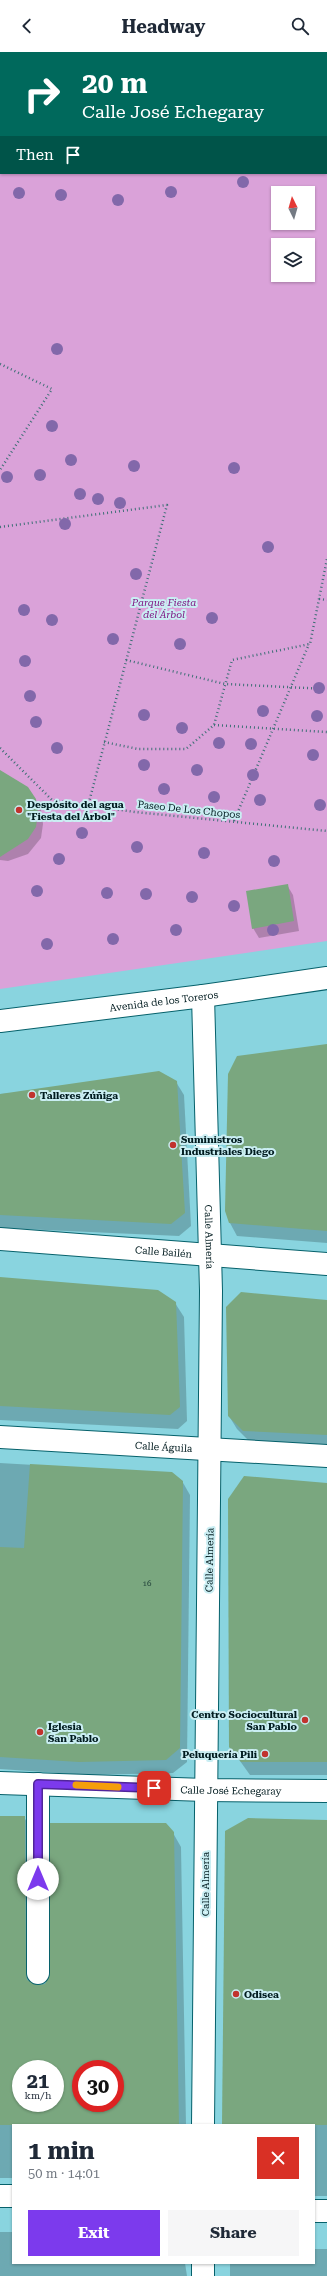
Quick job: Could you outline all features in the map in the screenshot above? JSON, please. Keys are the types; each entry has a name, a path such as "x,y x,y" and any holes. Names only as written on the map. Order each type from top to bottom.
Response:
{"street":[{"name":"Avenida de los Toreros","path":"0,1021 203,996 327,978"},
{"name":"Calle Almería","path":"203,996 210,1256 210,1450 205,1790 203,2124"},
{"name":"Calle Bailén","path":"0,1239 327,1264"},
{"name":"Calle Águila","path":"0,1437 327,1456"},
{"name":"Calle José Echegaray","path":"0,1783 205,1790 327,1791"},
{"path":"38,1784 38,1974"},
{"path":"0,2196 12,2196"},
{"path":"315,2211 327,2211"},
{"path":"203,2264 203,2276"}],"path":[{"path":"0,364 52,390 0,470"},
{"path":"0,527 167,505 88,806"},
{"path":"234,821 310,644 327,559"},
{"path":"318,599 327,600"},
{"path":"104,742 138,748 186,749 214,726 232,660 310,644"},
{"path":"126,660 225,684 327,689"},
{"path":"214,726 327,732"},
{"name":"Paseo De Los Chopos","path":"0,748 52,800 88,806 327,831"}],"green space":[{"name":"Parque Fiesta del Árbol","path":"0,174 327,174 327,941 0,989"}],"building":[{"name":"Despósito del agua \"Fiesta del Árbol\"","path":"0,770 28,787 36,799 38,813 36,827 28,839 0,857"},
{"path":"288,884 294,921 252,929 246,891"},
{"path":"327,1044 327,1231 229,1223 225,1211 228,1074 237,1056"},
{"path":"159,1071 177,1081 185,1213 171,1224 0,1215 0,1094"},
{"path":"0,1277 158,1290 176,1302 180,1407 170,1415 0,1406"},
{"path":"241,1292 327,1300 327,1435 243,1431 228,1416 226,1307"},
{"path":"30,1464 172,1472 183,1481 180,1748 166,1760 79,1762 0,1757 0,1547 24,1548"},
{"path":"244,1476 327,1483 327,1762 241,1762 229,1747 228,1499"},
{"path":"0,1816 25,1816 26,1973 27,1980 38,1985 45,1984 50,1973 50,1823 166,1823 174,1832 179,2124 0,2125"},
{"path":"248,1818 327,1820 327,2125 222,2124 225,1831"}],"slow traffic":[{"path":"76,1785 118,1787"}],"place":[{"name":"Despósito del agua \"Fiesta del Árbol\"","path":"19,810"},
{"name":"Talleres Zúñiga","path":"32,1095"},
{"name":"Suministros Industriales Diego","path":"173,1145"},
{"name":"Centro Sociocultural San Pablo","path":"305,1720"},
{"name":"Iglesia San Pablo","path":"40,1732"},
{"name":"Peluquería Pili","path":"265,1754"},
{"name":"Odisea","path":"236,1994"}],"route":[{"path":"38,1879 38,1784 154,1788"}]}
